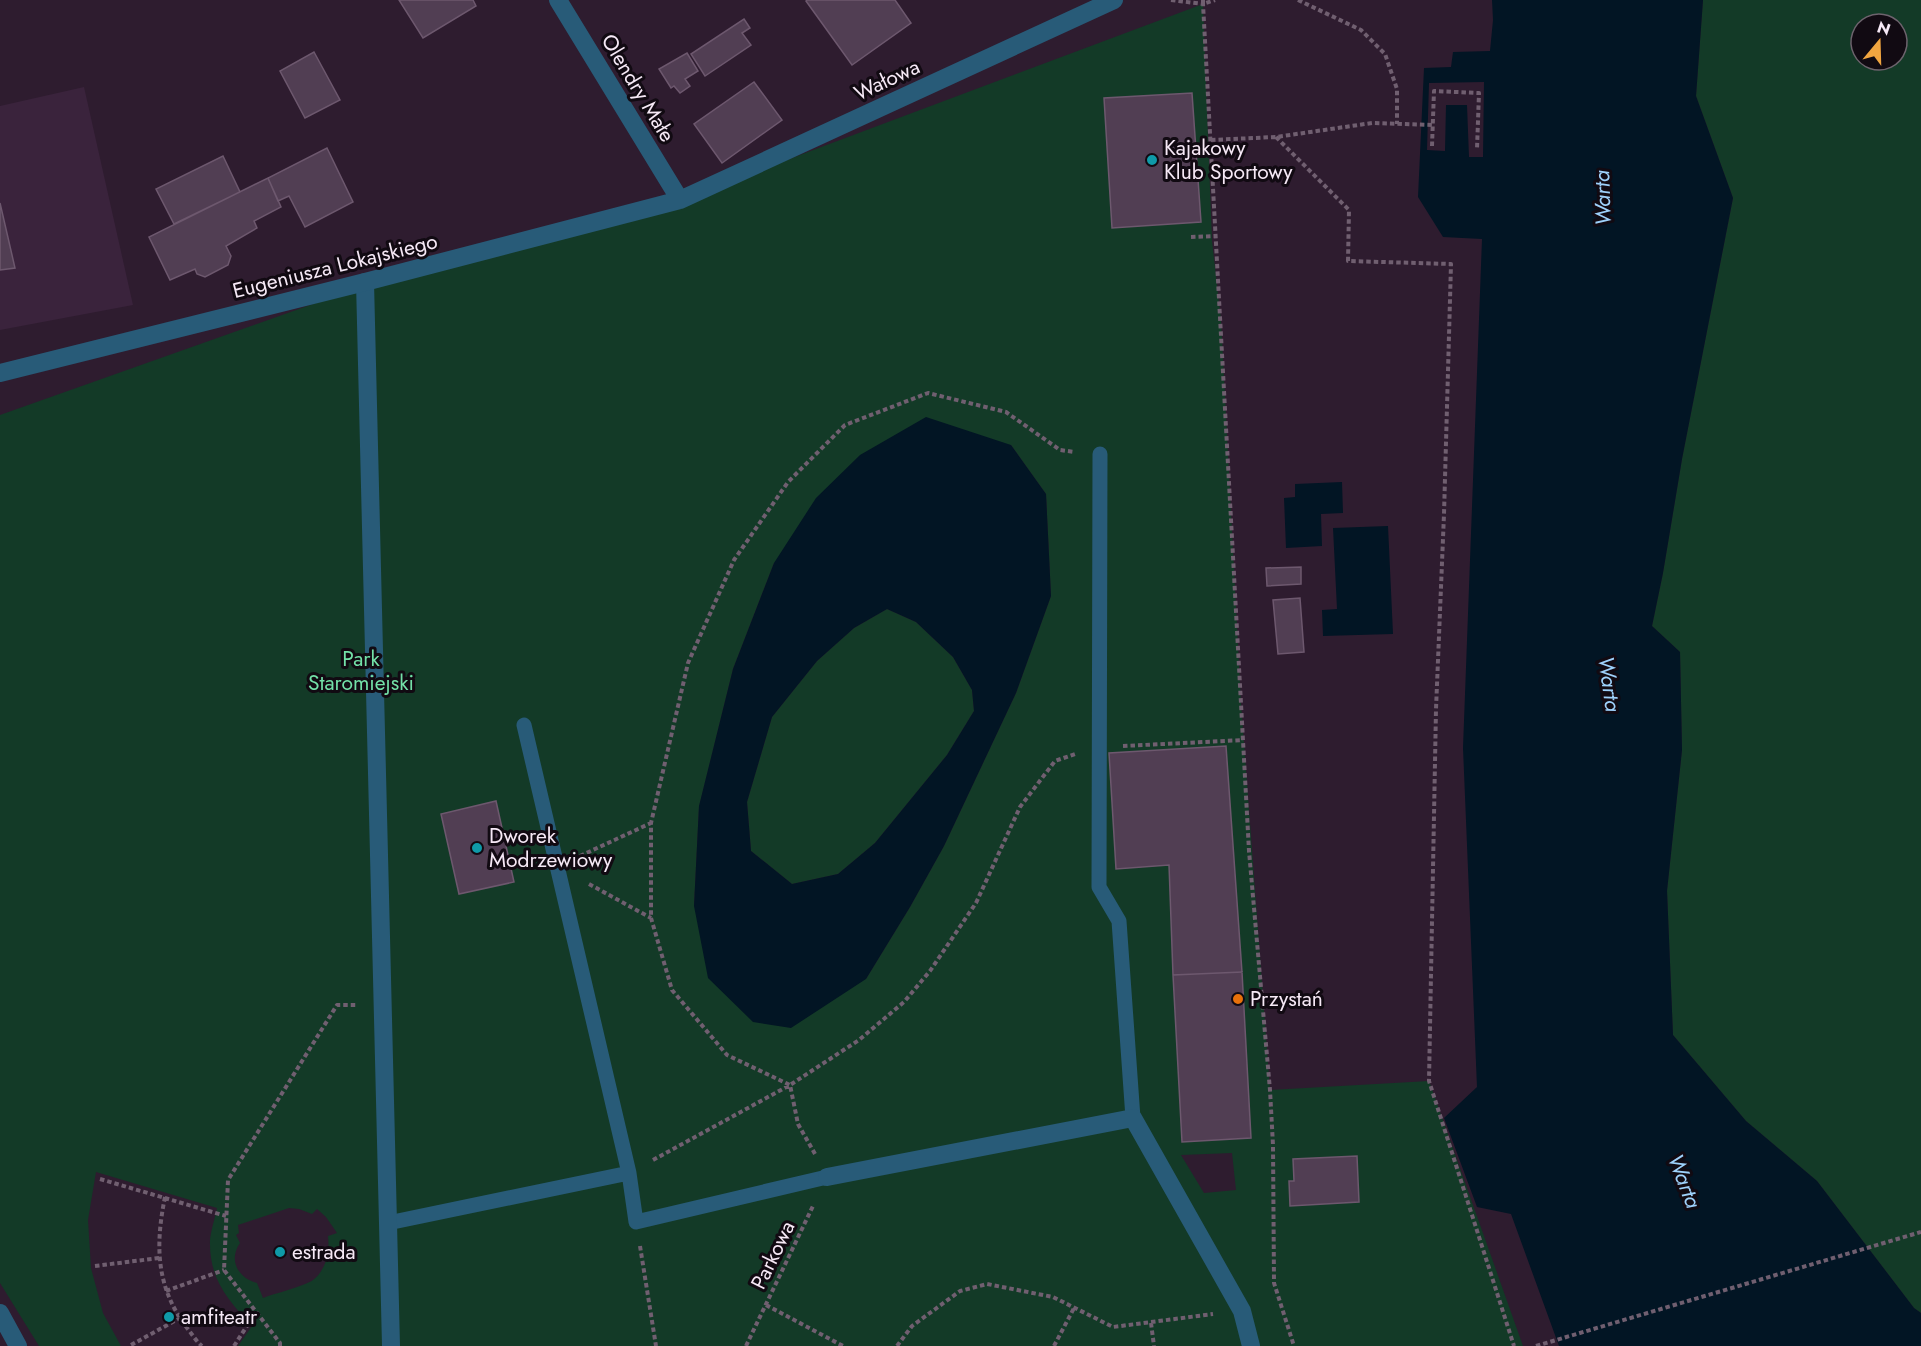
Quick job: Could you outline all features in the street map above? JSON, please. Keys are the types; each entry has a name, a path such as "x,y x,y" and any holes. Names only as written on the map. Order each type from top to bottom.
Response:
{"street":[{"name":"Olendry Małe","path":"558,0 680,200"},
{"name":"Wałowa","path":"680,200 1114,0"},
{"name":"Eugeniusza Lokajskiego","path":"0,373 365,282 680,200"},
{"path":"365,282 391,1346"},
{"path":"827,1177 1133,1118 1242,1311 1251,1346"},
{"path":"0,1312 18,1346"}],"lane":[{"path":"1100,454 1099,887 1119,921 1133,1118"},
{"path":"524,725 629,1173 636,1222 827,1177"},
{"path":"388,1223 629,1173"}],"path":[{"path":"1172,0 1203,2 1215,0"},
{"path":"1298,0 1361,30 1385,54 1397,89 1397,124"},
{"path":"1203,2 1249,851 1270,1090 1273,1145 1274,1283 1294,1346"},
{"path":"1432,146 1434,91 1479,93 1477,149"},
{"path":"1211,140 1276,137 1372,123 1432,125"},
{"path":"1276,137 1349,210 1348,261 1451,264 1436,709 1429,1081 1514,1346"},
{"path":"1191,237 1216,236"},
{"path":"790,1085 727,1055 672,990 651,918 651,823 688,663 734,560 788,482 845,424 928,393 1006,412 1060,450 1100,454"},
{"path":"629,1173 790,1085 860,1040 904,1002 930,971 976,903 1020,807 1056,761 1100,747 1244,740"},
{"path":"557,866 651,823"},
{"path":"557,866 651,918"},
{"path":"280,1346 280,1342 224,1270 228,1180 338,1005 382,1004"},
{"path":"790,1085 798,1124 827,1177"},
{"name":"Parkowa","path":"746,1346 827,1177"},
{"path":"100,1179 226,1216"},
{"path":"165,1197 159,1226 159,1258 166,1291 180,1318 202,1346"},
{"path":"636,1222 656,1346"},
{"path":"1536,1346 1921,1232"},
{"path":"95,1266 159,1258"},
{"path":"166,1291 224,1270"},
{"path":"897,1346 912,1326 960,1290 987,1284 1053,1297 1113,1327 1242,1311"},
{"path":"766,1305 843,1346"},
{"path":"1054,1346 1074,1308"},
{"path":"234,1346 256,1312"},
{"path":"131,1345 180,1318"},
{"path":"1151,1323 1154,1346"}],"shaded area":[{"path":"84,87 133,305 0,330 0,106"}],"green space":[{"path":"1703,0 1921,0 1921,1313 1914,1308 1817,1181 1746,1121 1673,1035 1667,891 1682,750 1680,652 1652,626 1733,198 1696,96"},
{"name":"Park Staromiejski","path":"1203,4 1212,241 1221,320 1241,703 1270,1090 1429,1081 1523,1346 238,1346 252,1326 227,1297 216,1277 210,1254 210,1240 217,1208 96,1172 88,1220 91,1268 103,1313 121,1346 39,1346 0,1283 0,415 344,293 680,200","holes":["1011,445 1046,494 1051,596 1016,693 944,846 866,979 694,906 699,807 733,669 774,563","1232,1153 1236,1190 1204,1193 1181,1155","289,1208 312,1214 317,1209 337,1233 328,1236 326,1260 321,1271 313,1280 263,1298 257,1283 250,1281 237,1268 235,1256 240,1243 236,1235 239,1233 238,1225"]},
{"path":"887,609 916,622 953,657 972,690 974,711 947,755 875,843 838,874 792,884 751,851 747,802 772,717 817,661 854,628"}],"water":[{"name":"Warta","path":"1492,0 1703,0 1696,96 1733,198 1652,626 1680,652 1682,750 1667,891 1673,1035 1746,1121 1817,1181 1914,1308 1921,1313 1921,1346 1559,1346 1511,1214 1477,1207 1444,1118 1477,1087 1463,748 1482,239 1443,237 1418,197 1424,68 1451,67 1453,52 1490,51"},
{"path":"926,417 1011,445 1046,494 1051,596 1016,693 944,846 910,907 866,979 791,1028 753,1022 708,978 694,906 699,806 733,669 774,563 816,498 860,455","holes":["887,609 916,622 953,657 972,690 974,711 947,755 875,843 838,874 792,884 751,851 747,802 772,717 817,661 854,628"]},
{"path":"1342,482 1343,513 1321,514 1322,546 1286,548 1284,498 1295,497 1295,484"},
{"path":"1388,526 1393,634 1323,636 1322,610 1337,609 1333,528"}],"pier":[{"path":"1484,82 1483,157 1469,157 1467,105 1446,105 1445,151 1427,150 1429,83"}],"building":[{"path":"399,0 473,0 476,6 423,38"},
{"path":"807,0 895,0 911,23 852,65"},
{"path":"744,19 750,28 742,33 751,45 705,76 691,54"},
{"path":"314,52 340,100 305,118 280,71"},
{"path":"687,53 698,71 685,79 690,86 680,93 674,86 671,88 659,69"},
{"path":"754,82 782,120 722,163 694,124"},
{"name":"Kajakowy Klub Sportowy","path":"1192,93 1201,222 1112,228 1104,98"},
{"path":"327,148 353,202 305,227 289,196 278,201 268,178"},
{"path":"223,156 240,192 174,224 156,189"},
{"path":"268,178 281,207 254,221 257,228 226,246 231,256 228,265 205,277 197,274 195,269 170,280 149,237"},
{"path":"0,203 15,268 0,270"},
{"path":"1301,567 1301,584 1267,586 1266,568"},
{"path":"1300,598 1304,652 1278,654 1273,600"},
{"path":"1226,746 1242,972 1173,975 1169,865 1116,869 1109,753"},
{"name":"Dworek Modrzewiowy","path":"496,801 514,882 459,894 441,814"},
{"path":"1242,972 1251,1138 1182,1142 1173,975"},
{"path":"1357,1156 1359,1202 1290,1206 1289,1181 1294,1181 1293,1159"}],"place":[{"name":"Kajakowy Klub Sportowy","path":"1152,160"},
{"name":"Dworek Modrzewiowy","path":"477,848"},
{"name":"Przystań","path":"1238,999"},
{"name":"estrada","path":"280,1252"},
{"name":"amfiteatr","path":"169,1317"}]}
